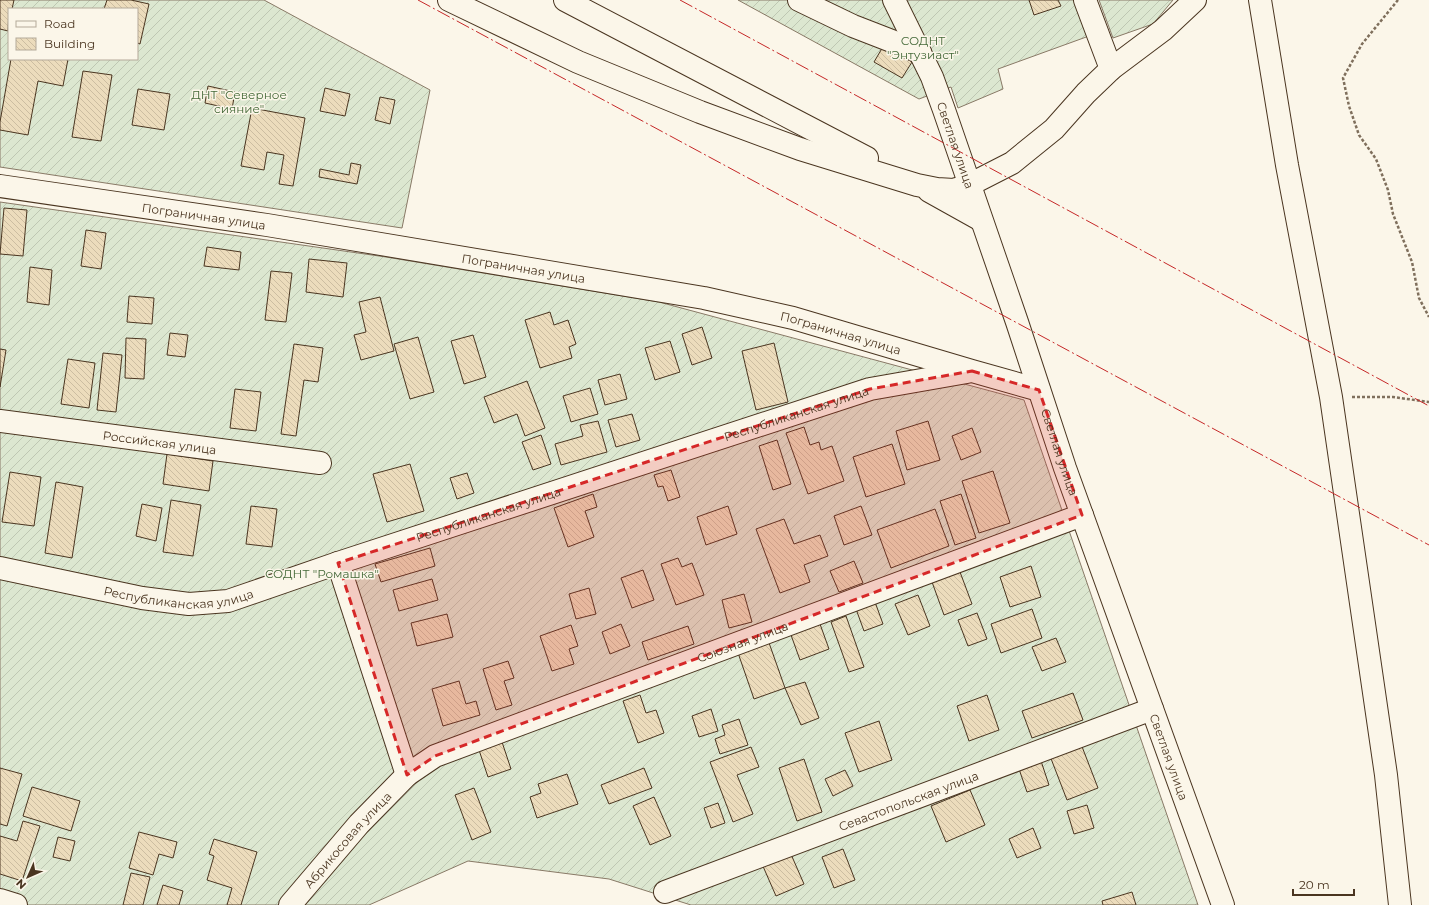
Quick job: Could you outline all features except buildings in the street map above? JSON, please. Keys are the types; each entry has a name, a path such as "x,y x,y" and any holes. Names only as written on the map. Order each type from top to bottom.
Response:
{"street":[{"path":"449,0 578,62 700,112 800,149 917,185 937,189 954,190 969,185 1012,163 1038,143 1054,129 1111,69 1164,30 1195,0"},
{"path":"565,0 981,220"},
{"path":"799,0 853,26 920,52"},
{"name":"Светлая улица","path":"894,0 932,77 944,110 1082,514 1223,905"},
{"path":"1085,0 1111,69"},
{"path":"1260,0 1287,165 1331,397 1386,775 1400,905"},
{"name":"Пограничная улица","path":"0,186 267,225 704,298 793,318 1039,390"},
{"name":"Республиканская улица","path":"0,568 142,598 189,604 228,601 258,592 338,563 870,389 972,371"},
{"name":"Российская улица","path":"0,421 320,462"},
{"name":"Союзная улица","path":"407,775 435,756 1082,514"},
{"path":"338,563 407,775"},
{"name":"Севастопольская улица","path":"665,892 1152,709"},
{"name":"Абрикосовая улица","path":"290,905 359,824 407,775"},
{"path":"0,900 16,905"}],"path":[{"path":"1398,0 1362,44 1343,78 1349,106 1359,135 1376,159 1388,190 1393,214 1412,262 1419,298 1429,318"},
{"path":"1331,397 1393,397 1429,402"}],"highlighted area":[{"path":"972,371 1039,390 1082,515 435,756 407,775 338,563 870,389"}],"green space":[{"name":"ДНТ \"Северное сияние\"","path":"0,0 264,0 430,90 402,228 0,167"},
{"name":"СОДНТ \"Энтузиаст\"","path":"738,0 1076,0 1089,36 998,69 1003,89 958,108 951,87 919,99"},
{"path":"1099,0 1173,0 1153,24 1113,38"},
{"name":"СОДНТ \"Ромашка\"","path":"0,202 386,257 659,302 1024,400 1198,905 691,905 609,879 468,861 369,905 0,905"}],"power":[{"path":"418,0 1429,545"},
{"path":"680,0 1429,406"}]}
